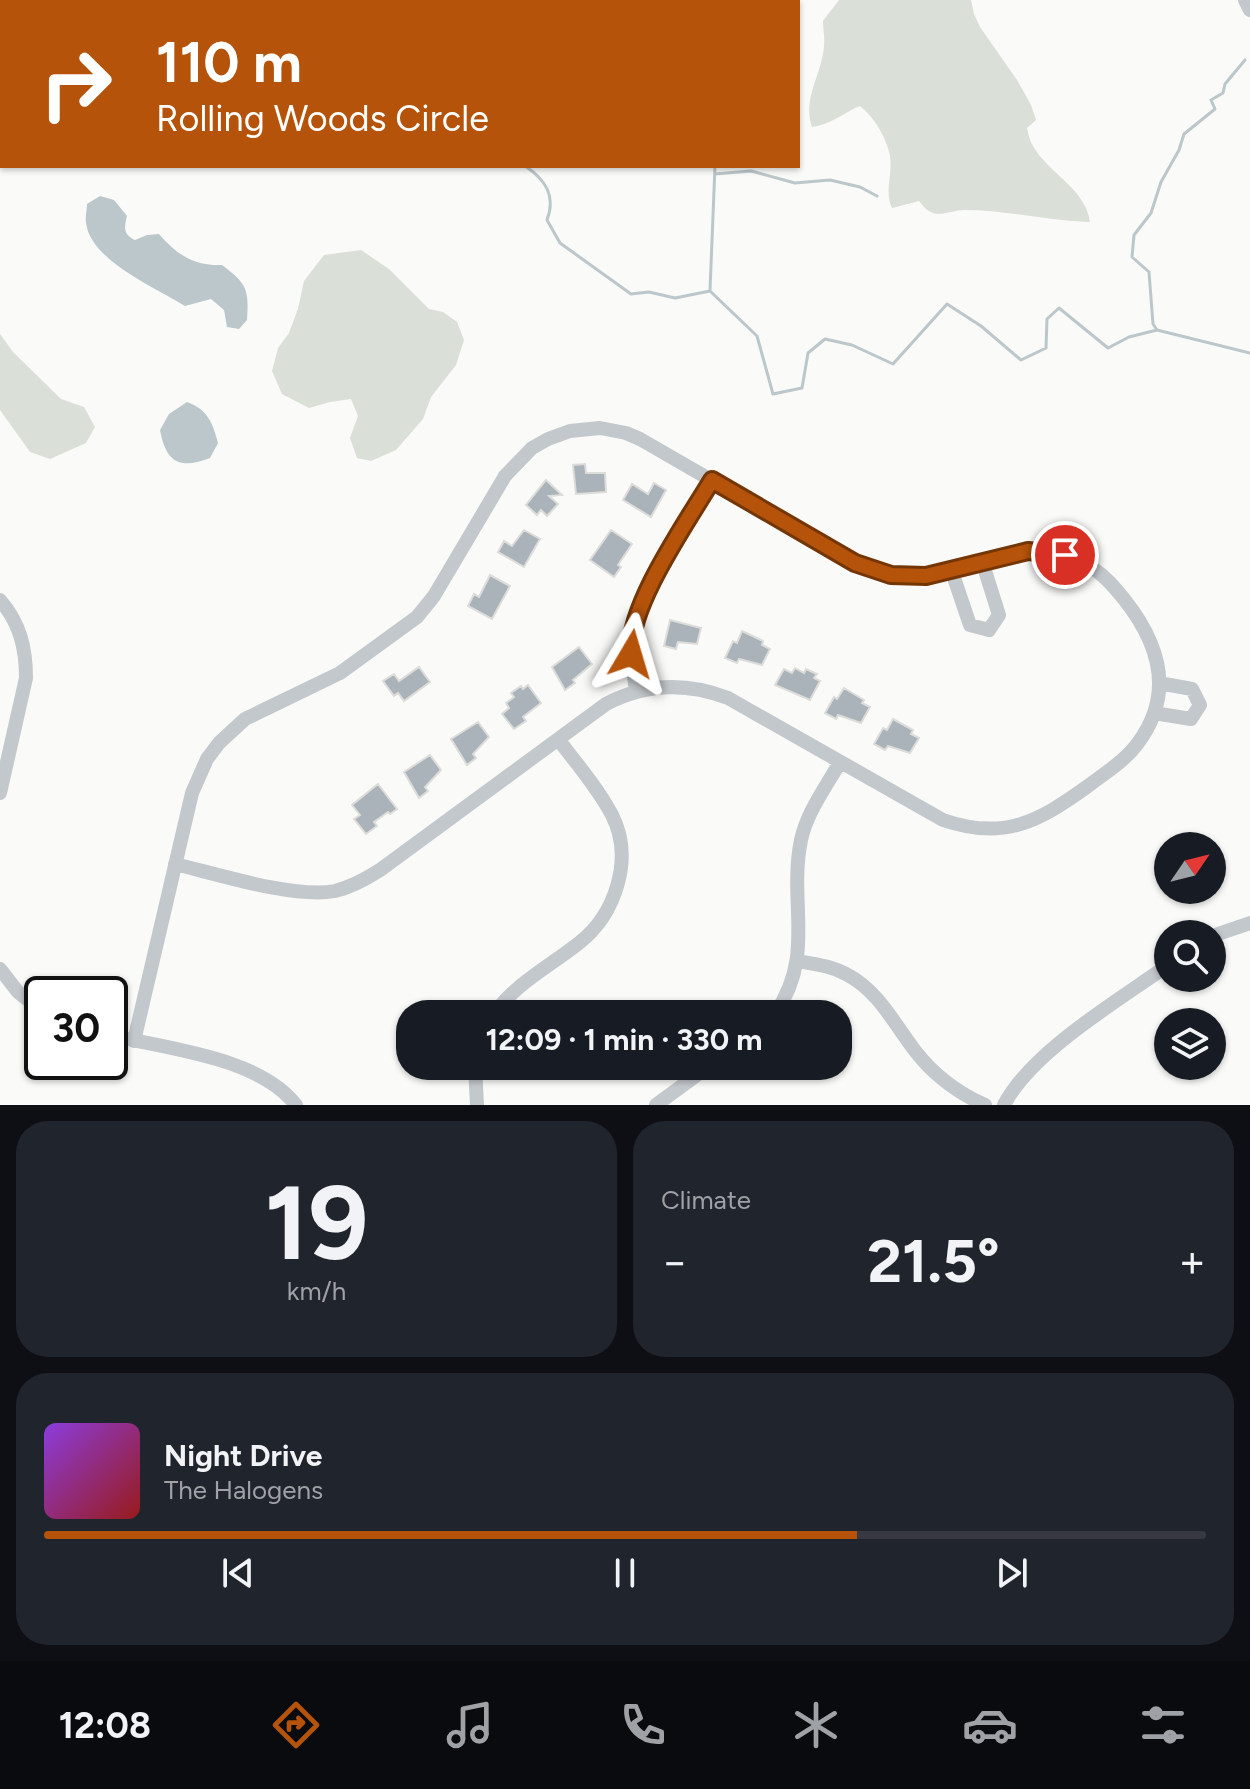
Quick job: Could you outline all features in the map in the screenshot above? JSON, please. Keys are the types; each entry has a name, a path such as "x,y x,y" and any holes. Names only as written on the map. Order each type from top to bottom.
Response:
{"street":[{"path":"1245,0 1250,10"},
{"path":"134,1041 175,864 196,782 207,759 235,727 257,712 340,673 417,617 434,596 505,476 532,448 548,439 588,428 611,430 640,439 872,571 910,577 1017,552 1040,551 1065,555 1093,569 1113,586 1146,629 1157,657 1159,683 1154,713 1138,742 1117,764 1048,814 1006,828 975,829 943,820 740,704 715,694 673,686 636,691 606,704 380,870 343,889 319,893 295,892 175,864"},
{"path":"636,691 630,647 636,615 712,480"},
{"path":"951,569 970,625 989,630 999,615 982,561"},
{"path":"0,600 18,628 26,659 26,678 0,793"},
{"path":"1154,713 1191,719 1200,705 1192,689 1159,683"},
{"path":"508,1000 523,984 589,935 609,907 619,878 621,849 615,823 606,805 558,739"},
{"path":"783,1000 793,981 798,961 801,843 809,817 840,762"},
{"path":"1226,931 1250,923"},
{"path":"798,961 831,967 860,982 936,1074 963,1094 985,1105"},
{"path":"0,969 24,997"},
{"path":"1004,1105 1017,1083 1039,1059 1154,975"},
{"path":"128,1040 245,1068 278,1086 296,1105"},
{"path":"476,1080 477,1105"},
{"path":"656,1105 690,1080"}],"shaded area":[{"path":"839,0 971,0 980,27 1031,105 1036,120 1027,128 1031,142 1038,154 1079,196 1090,222 980,210 937,214 927,210 919,201 892,208 888,149 870,116 860,106 812,127 809,106 822,57 823,21"},
{"path":"100,196 114,200 127,216 125,230 131,238 135,240 159,234 187,258 203,264 222,265 237,277 247,294 247,320 239,329 227,327 224,310 211,299 185,306 126,272 99,249 90,237 86,218 87,204"},
{"path":"361,250 389,269 429,309 443,312 457,322 464,340 456,365 431,397 423,419 396,450 371,461 357,458 350,438 358,416 351,399 309,408 282,394 272,371 278,348 289,333 298,309 304,281 324,255"},
{"path":"0,334 13,352 61,399 84,407 95,427 86,443 50,459 30,452 0,410"},
{"path":"187,402 208,418 218,443 210,458 182,463 166,450 160,430 169,414"}],"building":[{"path":"585,464 586,473 605,473 606,492 576,494 573,465"},
{"path":"546,480 562,495 549,496 558,504 547,516 541,510 537,515 526,505"},
{"path":"654,483 666,490 651,517 623,500 632,484 648,494"},
{"path":"524,530 540,539 524,567 498,552 504,541 512,546"},
{"path":"611,530 632,544 614,577 590,560"},
{"path":"490,575 510,586 492,619 468,606 474,594 479,597"},
{"path":"670,620 701,628 697,644 678,642 676,649 664,646"},
{"path":"742,631 763,641 762,645 770,649 762,665 739,659 737,663 725,658"},
{"path":"579,647 592,664 565,690 552,667"},
{"path":"419,667 430,682 404,701 398,693 394,696 383,681 394,674 399,681"},
{"path":"795,668 804,673 806,669 817,674 814,678 820,681 810,700 775,685 784,669 792,673"},
{"path":"528,685 541,703 523,717 526,721 514,729 502,714 509,708 506,703 514,697 511,693"},
{"path":"844,688 870,707 861,723 838,715 836,719 825,713 834,697 837,699"},
{"path":"893,719 913,730 911,734 919,738 910,753 888,746 885,750 874,744 883,728 887,730"},
{"path":"478,722 489,737 473,754 476,758 467,765 451,739"},
{"path":"430,755 441,770 425,787 428,791 419,798 404,772"},
{"path":"378,784 397,809 374,822 377,826 366,834 354,819 360,815 352,805"}],"waterway":[{"path":"1157,330 1153,324 1149,272 1132,257 1134,235 1151,213 1161,182 1179,150 1184,134 1215,109 1211,100 1223,93 1225,84 1245,60"},
{"path":"528,168 547,189 550,196 547,220 560,243 631,294 649,292 675,298 710,291"},
{"path":"710,290 715,168"},
{"path":"715,174 751,171 795,183 830,180 860,187 877,196"},
{"path":"710,291 757,336 773,394 802,388 808,353 825,339 852,345 893,364 947,304 981,326 1021,360 1046,348 1047,319 1059,308 1108,348 1129,337 1157,330 1250,353"}],"route":[{"path":"631,654 632,632 643,599 712,480 872,571 910,577 926,576 1017,552 1065,555"}]}
